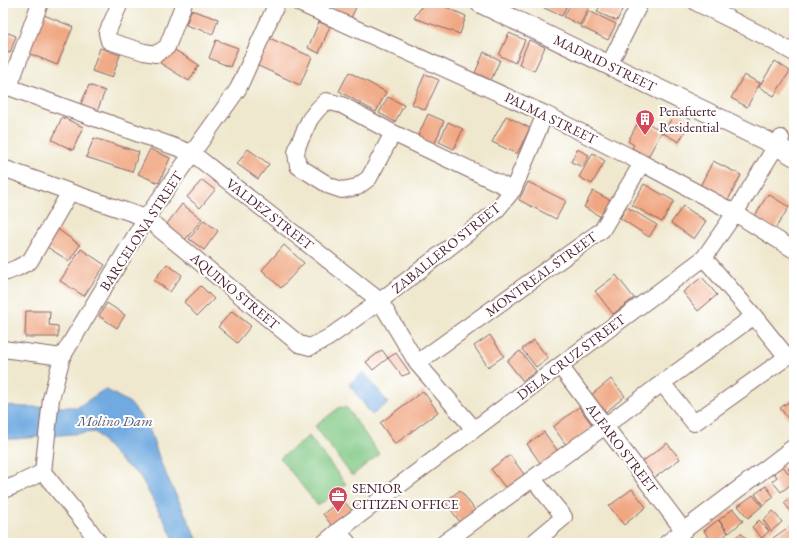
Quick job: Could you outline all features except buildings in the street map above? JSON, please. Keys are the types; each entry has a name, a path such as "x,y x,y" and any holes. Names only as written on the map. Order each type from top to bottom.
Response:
{"street":[{"path":"6,86 40,3"},
{"path":"120,3 107,33 108,41 144,52 156,54 167,47 184,3"},
{"name":"BARCELONA STREET","path":"44,472 51,399 62,357 146,218 238,89 277,3"},
{"name":"PALMA STREET","path":"299,3 545,114 642,163 734,213 794,250"},
{"name":"MADRID STREET","path":"480,3 612,60"},
{"name":"MADRID STREET","path":"500,3 612,60 784,143 794,156"},
{"path":"612,60 640,3"},
{"path":"697,3 762,35 794,53"},
{"name":"VALDEZ STREET","path":"6,86 192,153 380,301 417,363 474,429"},
{"path":"393,133 369,178 357,187 342,190 330,186 298,166 296,153 298,145 310,119 326,101 342,105 393,133 513,190"},
{"name":"ZABALLERO STREET","path":"328,338 380,301 495,212 513,190 545,114"},
{"name":"DELA CRUZ STREET","path":"324,543 343,537 474,429 704,258 784,143"},
{"name":"MONTREAL STREET","path":"417,363 602,230 642,163"},
{"path":"3,168 146,218"},
{"path":"3,273 30,261 70,192"},
{"name":"AQUINO STREET","path":"146,218 299,344 310,347 328,338"},
{"path":"662,383 694,423 787,357 704,258"},
{"path":"444,543 754,316"},
{"path":"3,349 62,357"},
{"name":"ALFARO STREET","path":"560,366 684,531"},
{"path":"668,543 794,447"},
{"path":"3,490 44,472 99,543"},
{"path":"533,479 564,517 533,543"}],"green space":[{"path":"340,407 347,408 379,454 352,476 315,426"},
{"path":"309,436 346,484 318,506 280,458"}],"water":[{"path":"364,372 388,403 372,415 349,384"},
{"name":"Molino Dam","path":"105,389 130,403 148,425 162,466 199,543 176,543 140,476 121,461 95,432 3,439 3,405 25,407 78,407"}],"place":[{"name":"Penafuerte Residential","path":"645,136"},
{"name":"SENIOR CITIZEN OFFICE","path":"338,513"}]}
